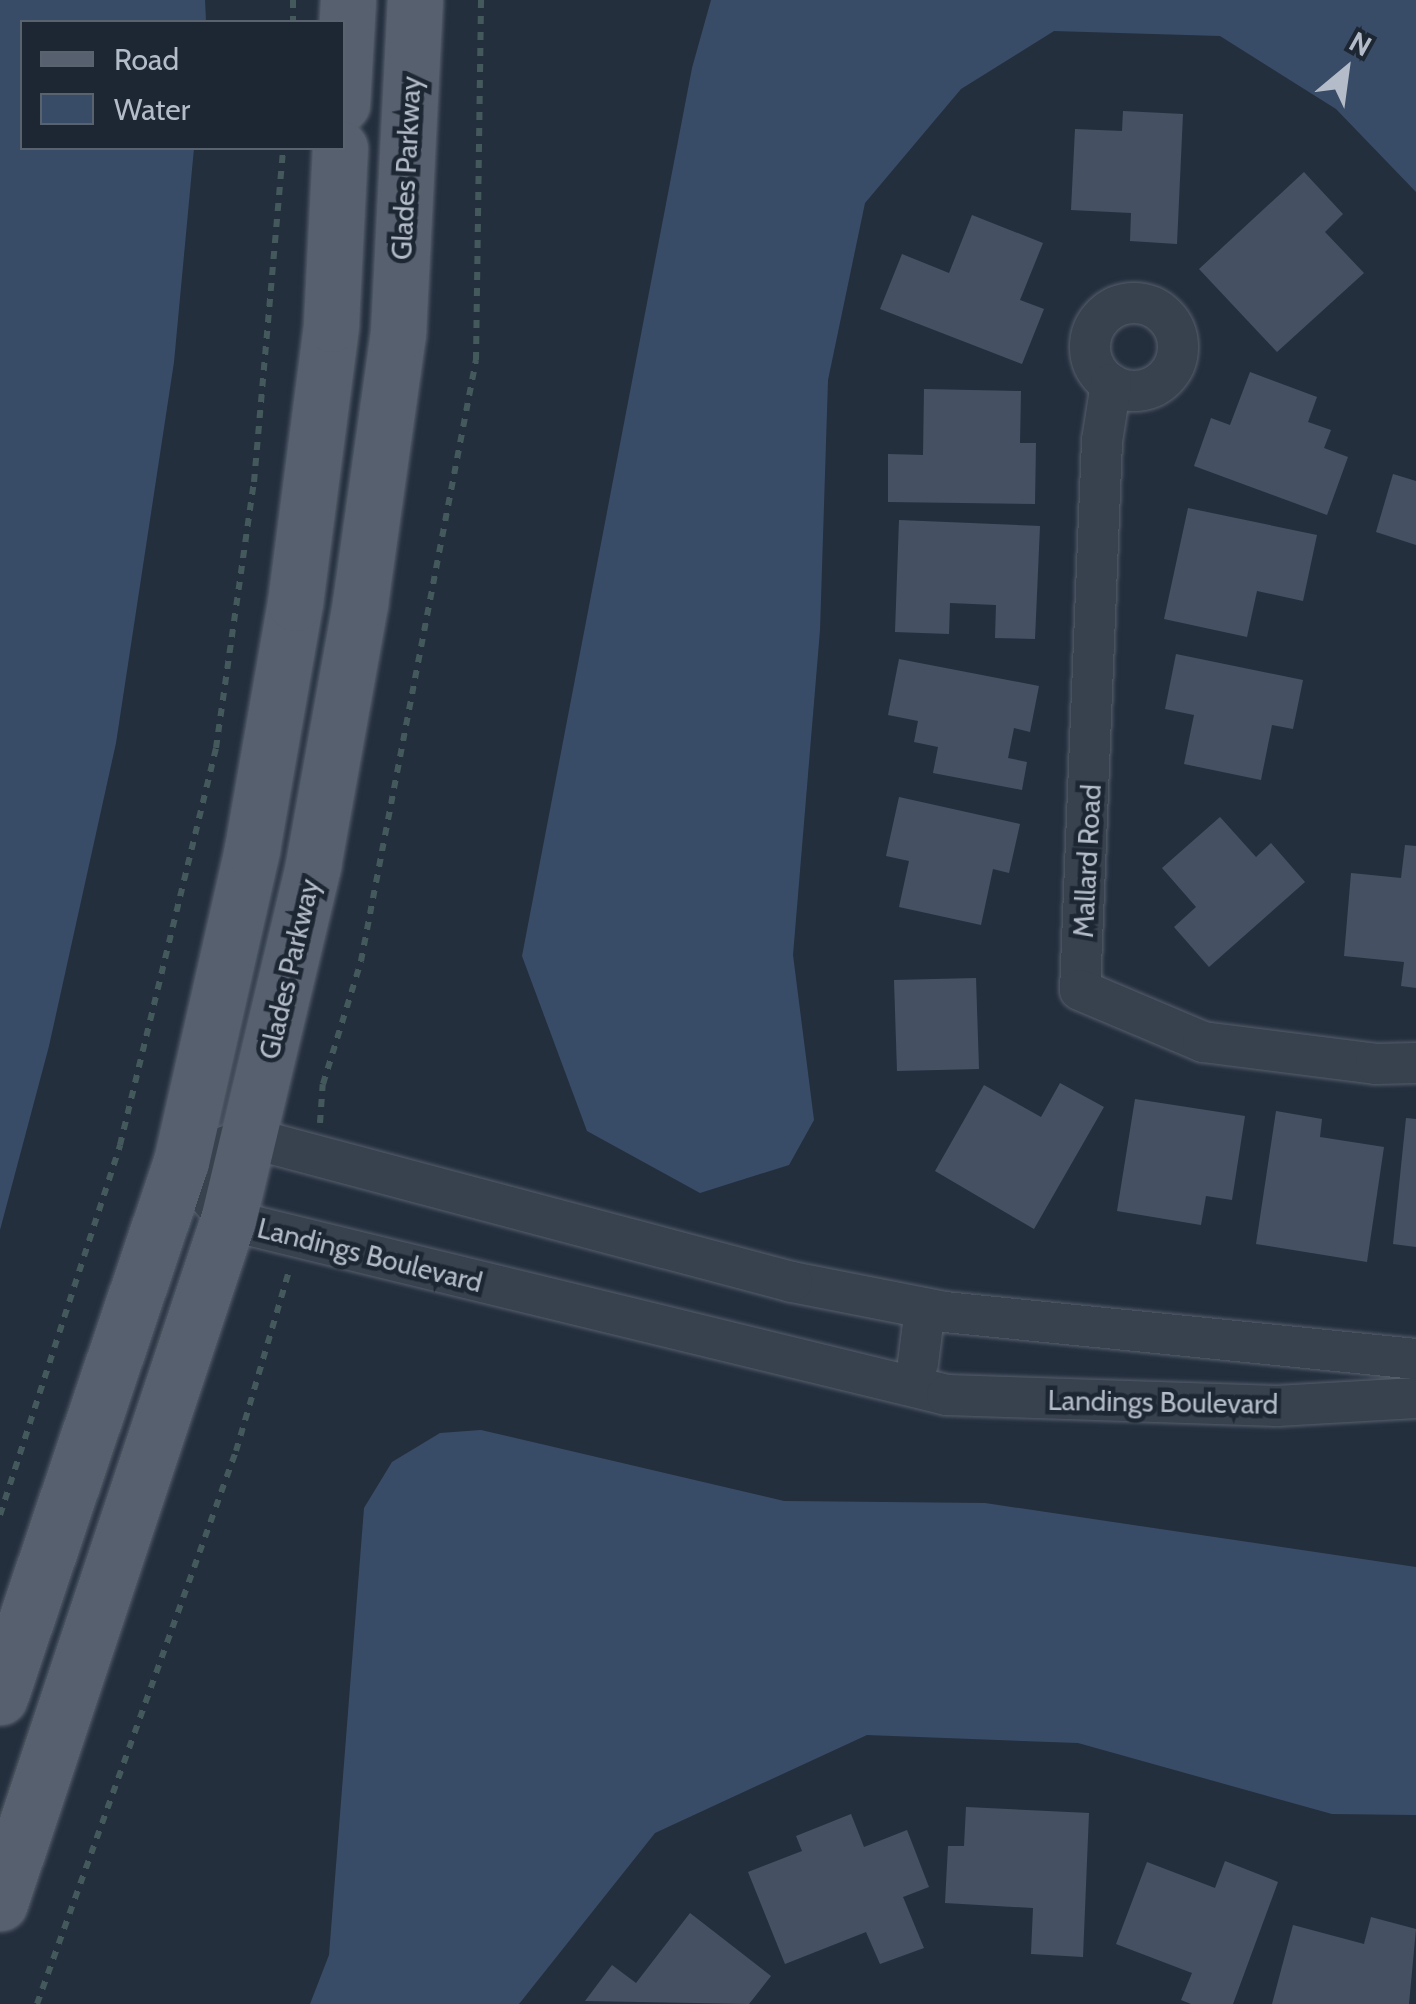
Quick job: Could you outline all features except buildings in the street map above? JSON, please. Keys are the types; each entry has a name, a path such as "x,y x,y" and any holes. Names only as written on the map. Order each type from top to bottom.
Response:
{"main road":[{"path":"345,52 348,0"},
{"name":"Glades Parkway","path":"0,1903 228,1220 313,864 360,603 398,333 415,0"},
{"path":"0,1697 181,1162 252,849 294,603 331,324 340,150"}],"street":[{"name":"Mallard Road","path":"1111,384 1102,441 1080,990 1203,1042 1376,1064 1416,1063"},
{"path":"181,1162 250,1138"},
{"name":"Landings Boulevard","path":"250,1138 792,1282 925,1308 1416,1360"},
{"name":"Landings Boulevard","path":"181,1162 228,1220 947,1396 1277,1406 1416,1398"},
{"path":"918,1363 925,1308"},
{"path":"769,1354 918,1363 1074,1400"}],"path":[{"path":"0,1515 120,1145 216,748 254,482 283,150"}],"water":[{"path":"0,0 205,0 206,20 20,20 20,150 194,150 174,362 116,743 49,1046 0,1230"},
{"path":"711,0 1416,0 1416,192 1336,109 1220,36 1054,31 961,89 865,203 828,380 820,630 793,955 814,1120 789,1165 700,1193 587,1131 522,956 692,68"},
{"path":"481,1430 784,1501 985,1503 1416,1567 1416,1815 1332,1814 1078,1743 867,1735 655,1833 519,2004 310,2004 329,1955 364,1508 392,1462 440,1433"}]}
